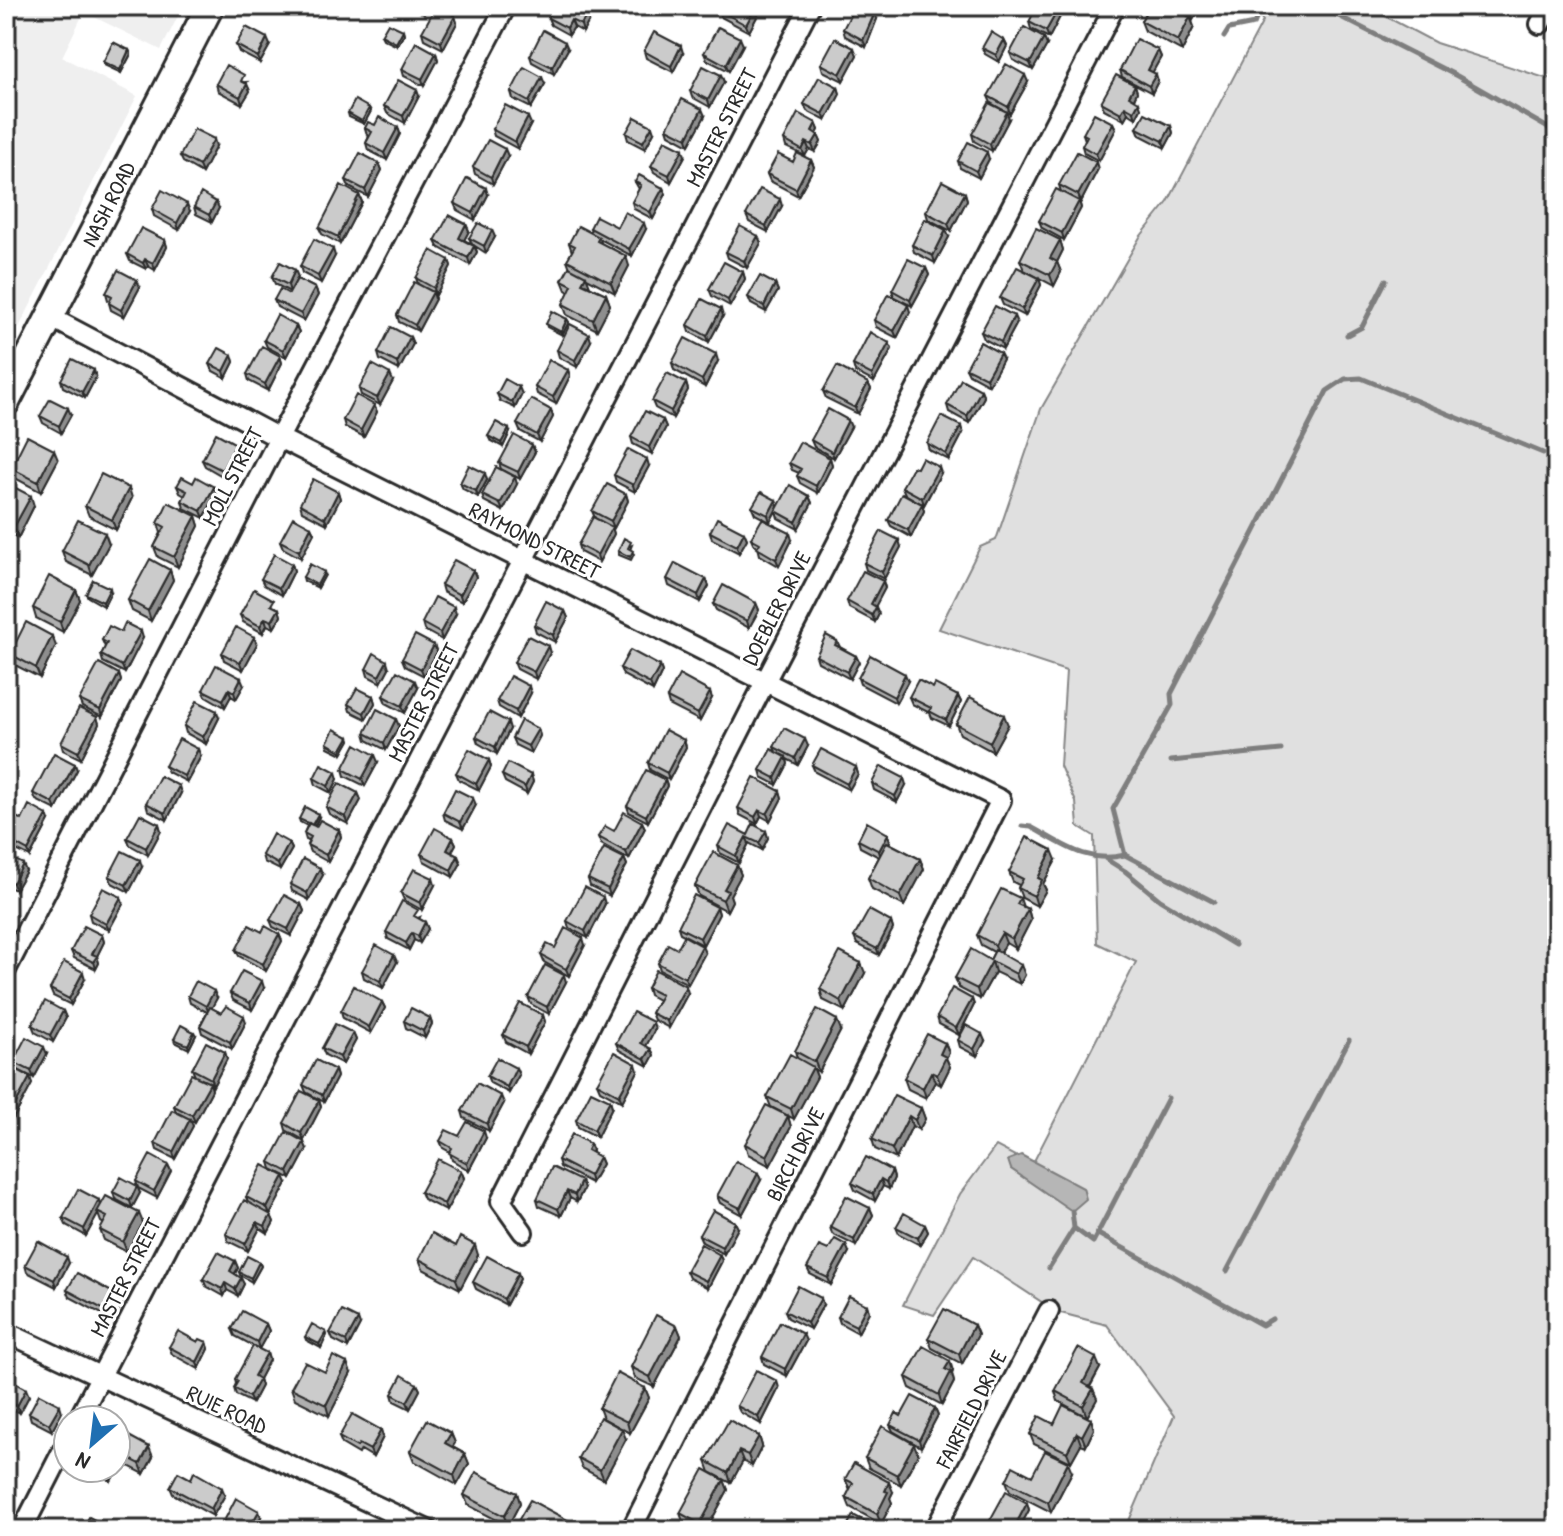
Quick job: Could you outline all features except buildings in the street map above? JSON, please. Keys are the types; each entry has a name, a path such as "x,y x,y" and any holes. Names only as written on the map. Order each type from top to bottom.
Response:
{"main road":[{"name":"NASH ROAD","path":"6,402 210,6"}],"street":[{"name":"MOLL STREET","path":"6,970 279,438 506,6"},
{"name":"MASTER STREET","path":"86,1404 810,6"},
{"name":"DOEBLER DRIVE","path":"523,1232 501,1201 1115,6"},
{"path":"1540,24 1550,6"},
{"name":"RAYMOND STREET","path":"50,317 279,438 1001,800"},
{"name":"BIRCH DRIVE","path":"631,1530 1001,800"},
{"name":"FAIRFIELD DRIVE","path":"935,1530 1049,1311"},
{"name":"RUIE ROAD","path":"6,1332 428,1530"},
{"path":"22,1530 52,1471"}],"shaded area":[{"path":"6,6 183,6 161,50 84,12 62,57 137,96 6,353"},
{"path":"1254,6 1366,6 1436,43 1548,79 1557,72 1557,1530 1125,1530 1174,1416 1107,1325 1057,1312 973,1257 934,1315 903,1305 960,1194 996,1146 1032,1165 1136,962 1097,943 1094,836 1078,826 1076,802 1060,766 1066,671 939,629 980,547 996,540 1041,409 1140,237 1168,202 1263,21 1253,11"},
{"path":"1021,1155 1083,1188 1086,1199 1072,1211 1011,1169 1008,1160"}],"waterway":[{"path":"1224,37 1229,29 1254,24 1258,14 1288,6"},
{"path":"1319,6 1457,76 1557,133"},
{"path":"1347,335 1362,327 1386,280"},
{"path":"1125,855 1113,809 1172,705 1171,694 1327,391 1345,379 1361,378 1543,453"},
{"path":"1171,761 1281,750"},
{"path":"1022,826 1031,827 1087,855 1125,855 1214,902"},
{"path":"1106,859 1160,900 1235,945"},
{"path":"1227,1271 1349,1040"},
{"path":"1049,1268 1074,1228 1093,1242 1168,1098"},
{"path":"1072,1211 1074,1228"},
{"path":"1098,1234 1262,1325 1272,1319"}]}
